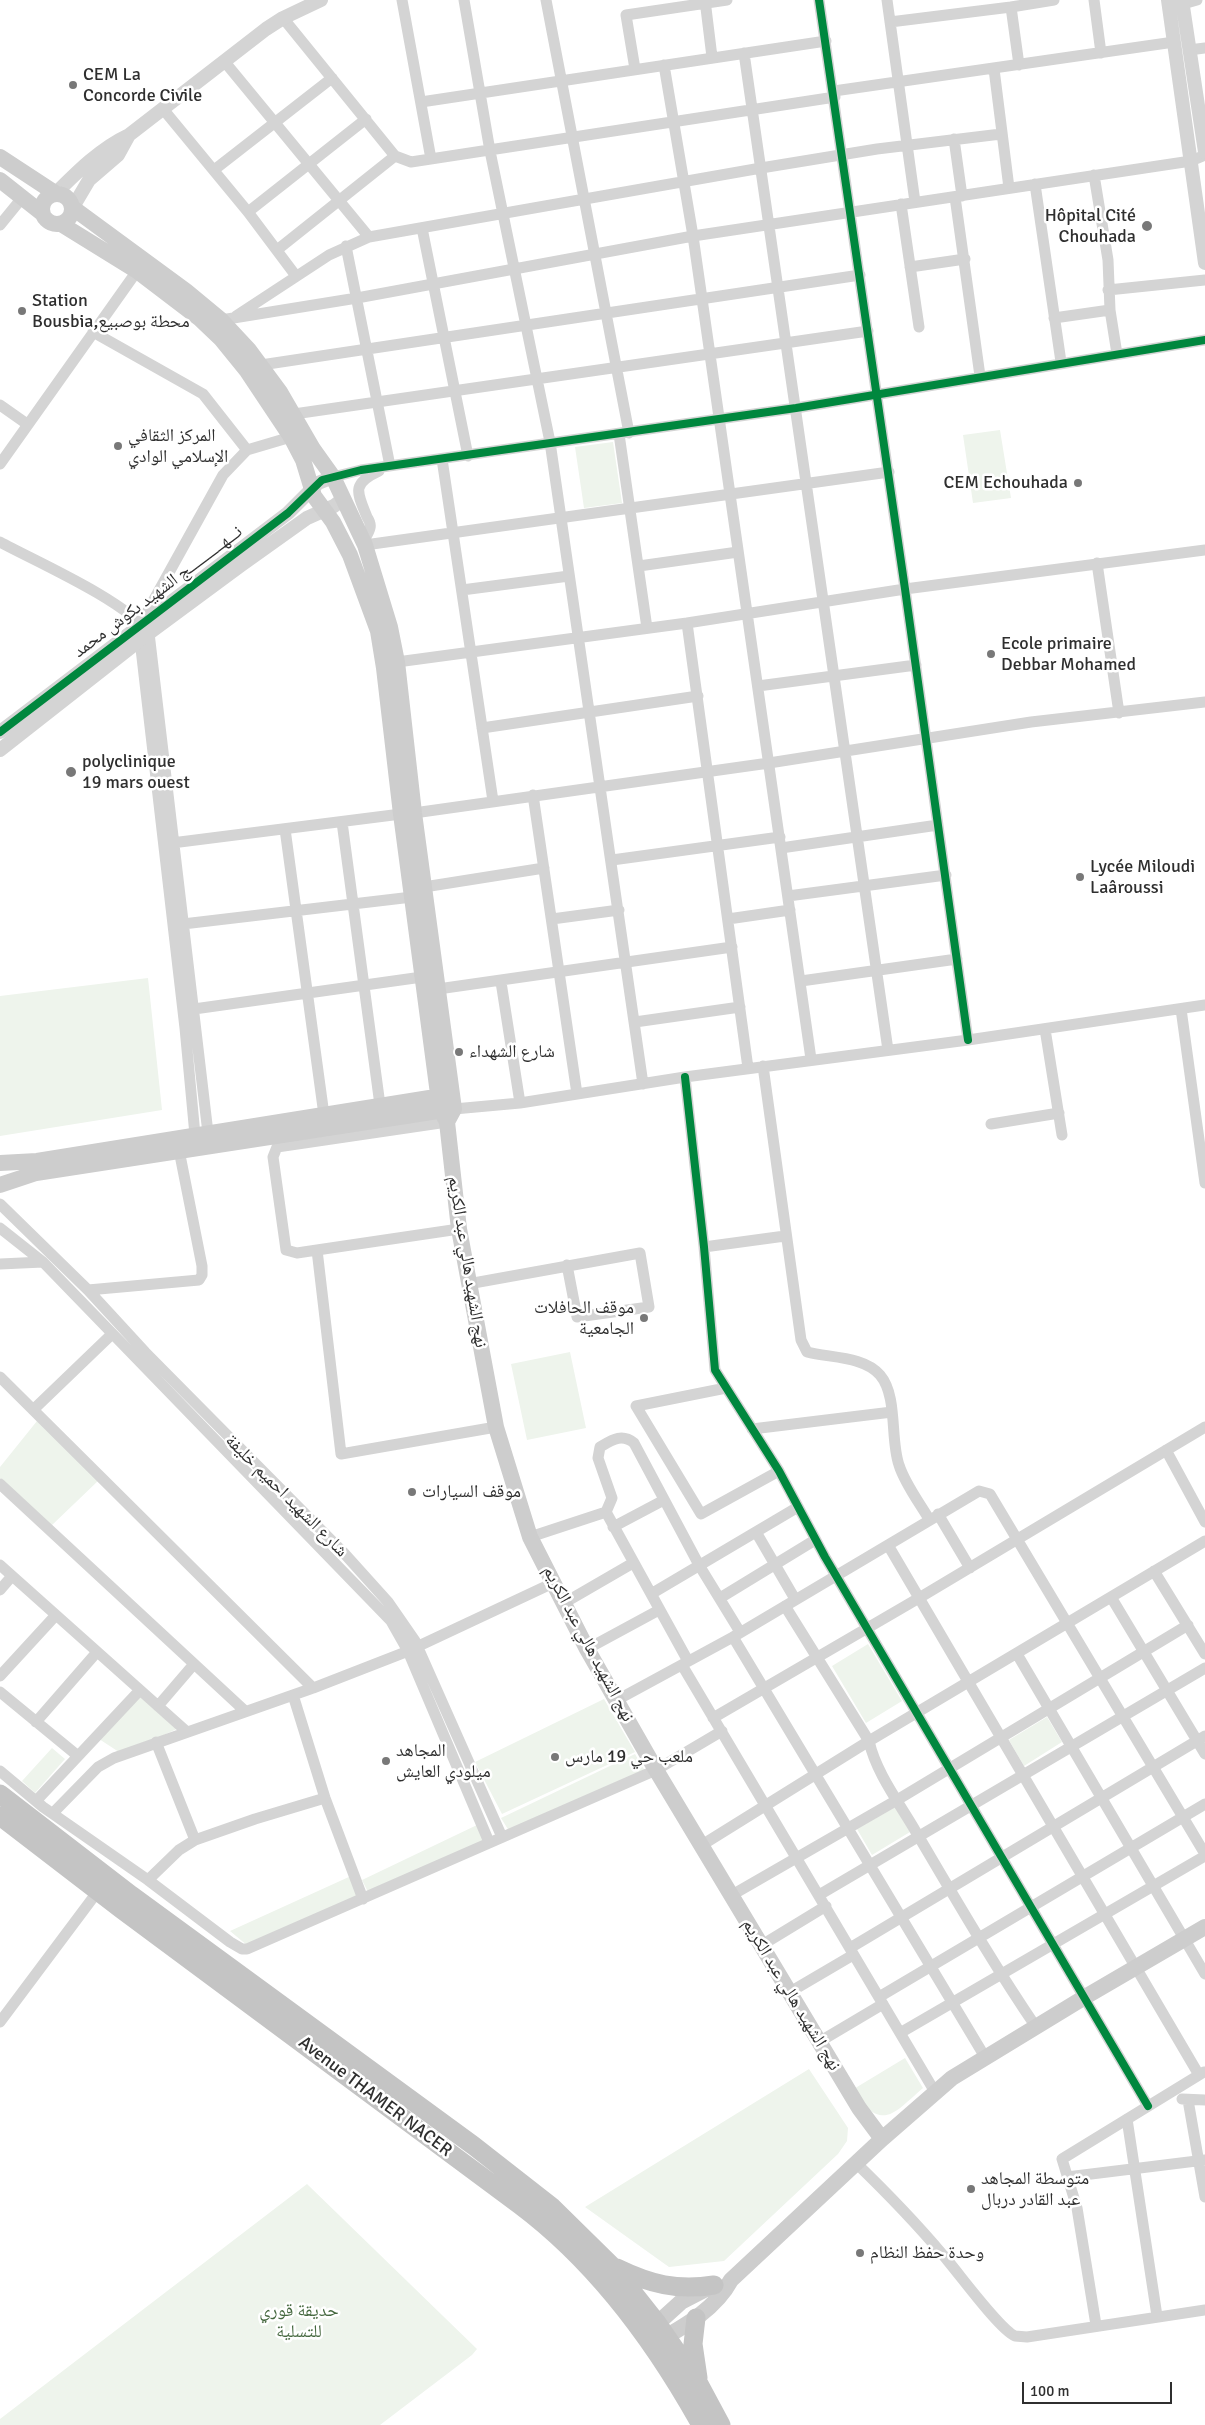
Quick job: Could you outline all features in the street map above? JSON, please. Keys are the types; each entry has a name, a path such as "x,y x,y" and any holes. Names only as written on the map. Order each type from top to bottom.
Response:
{"highway":[{"name":"Avenue THAMER NACER","path":"0,1794 132,1896 474,2146 552,2207 612,2266 655,2335 684,2396 701,2425"},
{"name":"Avenue THAMER NACER","path":"0,1816 542,2221 581,2257 655,2335"},
{"path":"612,2266 640,2279 666,2286 694,2288 722,2282"},
{"path":"696,2318 694,2344 699,2384"},
{"path":"655,2335 699,2384 721,2425"}],"main road":[{"path":"0,157 55,193 69,198 73,208 226,319 261,365 294,414 313,449 333,477 344,498 364,544 390,627 397,662 407,814"},
{"path":"0,180 52,223 61,224 138,271 200,319 221,339 247,371 291,437 303,460 316,500 333,522 350,555 378,631 418,892 438,989 446,1106"},
{"path":"43,214 44,201 55,193"},
{"path":"61,224 71,216 73,208"},
{"path":"418,892 422,977 446,1106"},
{"path":"0,1163 37,1161 380,1105 446,1106"},
{"path":"0,1185 36,1173 446,1106"},
{"name":"نهج الشهيد هالي عبد الكريم","path":"446,1106 459,1229 468,1284 496,1427 530,1536 587,1649 656,1770 859,2108 882,2139"},
{"path":"655,2335 681,2302 722,2282 935,2092 985,2057 1205,1927"},
{"path":"655,2335 696,2318 722,2293 722,2282"}],"street":[{"path":"55,193 109,146 129,135 283,18 321,0"},
{"path":"402,0 431,159"},
{"path":"464,0 490,151 550,442 643,1084"},
{"path":"546,0 616,368 624,433 630,509 647,628"},
{"path":"635,69 626,15 727,0"},
{"path":"820,0 906,589 968,1040"},
{"path":"887,0 915,202"},
{"path":"890,22 1054,0"},
{"path":"1094,0 1101,53"},
{"path":"1168,0 1205,262"},
{"path":"226,319 357,298 693,236 1191,161 1205,154 1182,2 1197,0"},
{"path":"706,2 712,57"},
{"path":"1011,7 1018,65"},
{"path":"283,18 395,156 411,162 752,110 898,82 1174,42"},
{"path":"421,102 826,41"},
{"path":"1189,50 1205,48"},
{"path":"744,53 888,1050"},
{"path":"224,61 369,237"},
{"path":"664,65 685,180 811,1059"},
{"path":"994,69 1009,188"},
{"path":"214,170 332,78"},
{"path":"163,109 248,212 296,276"},
{"path":"248,212 366,119"},
{"path":"226,319 346,246 369,237 685,180 842,154 1001,134"},
{"path":"73,208 89,180 118,155 129,135"},
{"path":"954,139 964,259 980,376"},
{"path":"277,250 395,156"},
{"path":"1094,175 1108,260 1108,290 1117,354"},
{"path":"1035,184 1061,362"},
{"path":"0,225 22,198"},
{"path":"901,204 919,327"},
{"path":"422,228 468,456"},
{"path":"346,246 368,348 390,466"},
{"path":"910,267 964,259"},
{"path":"0,464 138,271"},
{"path":"261,365 526,323 860,275"},
{"path":"1108,290 1205,280"},
{"path":"1054,318 1110,310"},
{"path":"294,414 868,331"},
{"path":"93,332 203,394 248,450"},
{"path":"333,477 361,470 877,396 1061,362 1205,340"},
{"path":"0,405 27,424"},
{"path":"201,1134 185,1028 167,843 141,631 223,475 248,450 291,437"},
{"path":"442,459 493,801"},
{"path":"390,466 364,478 360,482 359,496 370,524 364,544 889,472"},
{"name":"نـــهـــــــــــج الشهيد بكوش محمد","path":"0,750 141,631 288,513 322,480 333,477"},
{"name":"نـــهـــــــــــج الشهيد بكوش محمد","path":"0,732 141,631 299,523 344,498"},
{"path":"0,542 85,587 141,631"},
{"path":"639,566 738,552"},
{"path":"397,662 578,636 687,623 906,589 1097,563 1205,553"},
{"path":"1097,563 1119,713"},
{"path":"462,590 569,576"},
{"path":"687,623 748,1068"},
{"path":"758,686 916,665"},
{"path":"482,728 698,696"},
{"path":"167,843 407,814 769,763 1031,722 1205,702"},
{"path":"533,796 577,1094"},
{"path":"342,822 380,1105"},
{"path":"612,860 717,845 781,842 938,825"},
{"path":"285,829 324,1114"},
{"path":"167,843 183,924 194,1009 201,1134"},
{"path":"183,924 352,905 544,868"},
{"path":"788,896 946,876"},
{"path":"552,919 619,910"},
{"path":"728,918 790,910"},
{"path":"438,989 501,982 732,947"},
{"path":"801,981 957,959"},
{"path":"194,1009 422,977"},
{"path":"501,982 520,1103"},
{"path":"459,1229 297,1253 286,1250 273,1157 277,1148 446,1106 520,1103 685,1077 811,1059 968,1040 1205,1005"},
{"path":"635,1022 740,1007"},
{"path":"1181,1009 1205,1183"},
{"path":"1045,1029 1062,1135"},
{"path":"763,1066 785,1236 801,1340 804,1348 807,1352 816,1354 854,1359 880,1374 892,1412 898,1464 970,1568"},
{"path":"685,1077 704,1246 715,1370 779,1471 815,1540 1148,2106"},
{"path":"991,1124 1059,1113"},
{"path":"88,1290 199,1280 202,1275 202,1266 179,1150"},
{"name":"شارع الشهيد احميم خليفة","path":"0,1204 88,1290 158,1366 343,1552 388,1602 412,1648 502,1837"},
{"name":"شارع الشهيد احميم خليفة","path":"0,1228 43,1262 111,1335 392,1621 412,1648 489,1842"},
{"path":"704,1246 785,1236"},
{"path":"317,1250 341,1454 496,1427"},
{"path":"468,1284 567,1265 640,1253 649,1307 577,1317 567,1265"},
{"path":"0,1264 43,1262"},
{"path":"33,1410 111,1335"},
{"path":"0,1378 313,1688"},
{"path":"726,1388 636,1406 701,1514 779,1471"},
{"path":"752,1429 892,1412"},
{"path":"713,1718 970,1568 1205,1427"},
{"path":"935,2092 713,1718 651,1594 613,1527 606,1512 612,1498 598,1458 600,1447 623,1437 634,1443 699,1565 720,1598 736,1635 765,1689 985,2057"},
{"path":"1166,1450 1205,1522"},
{"path":"0,1484 245,1711"},
{"path":"617,1700 736,1635 979,1491 990,1494 1018,1538 1205,1855 900,2033"},
{"path":"613,1527 664,1500"},
{"path":"651,1594 798,1507"},
{"path":"530,1536 606,1512"},
{"path":"756,1532 795,1599"},
{"path":"720,1598 815,1540"},
{"path":"702,1845 869,1741 918,1714 1205,1541"},
{"path":"888,1546 1135,1968 1202,2073 1061,2161 1077,2208 1096,2325"},
{"path":"564,1603 633,1563"},
{"path":"0,1565 186,1731"},
{"path":"1154,1571 1205,1654"},
{"path":"0,1590 12,1576"},
{"path":"53,1813 105,1762 186,1731 313,1688 412,1648 553,1583"},
{"path":"1112,1597 1167,1690 1201,1738 1205,1754"},
{"path":"785,1606 869,1741 871,1753 897,1800 1000,1974 1036,2027"},
{"path":"587,1649 659,1610"},
{"path":"0,1676 56,1615"},
{"path":"732,1895 897,1800 948,1767 1188,1625"},
{"path":"36,1722 97,1652"},
{"path":"1017,1654 1205,1974"},
{"path":"158,1706 194,1664"},
{"path":"819,1895 1205,1668"},
{"path":"36,1800 140,1690"},
{"path":"0,1692 78,1756"},
{"path":"292,1695 325,1798 363,1899"},
{"path":"0,1771 53,1813 242,1949 254,1947 656,1770 722,1731"},
{"path":"790,1992 901,1917 1201,1738"},
{"path":"156,1742 195,1840"},
{"path":"148,1880 179,1850 195,1840 255,1818 325,1798"},
{"path":"819,2042 930,1967 1205,1804"},
{"path":"0,2022 98,1891"},
{"path":"762,1945 826,1906"},
{"path":"1171,2093 1188,2100 1205,2100"},
{"path":"1188,2100 1202,2160 1205,2197"},
{"path":"1127,2119 1157,2316"},
{"path":"1067,2178 1202,2160"},
{"path":"856,2162 936,2247 1011,2334 1027,2337 1096,2325 1205,2310"}],"green space":[{"path":"1000,430 1011,498 973,503 963,435"},
{"path":"613,442 622,503 584,508 575,447"},
{"path":"148,978 162,1110 0,1136 0,996"},
{"path":"570,1352 586,1428 527,1440 511,1364"},
{"path":"37,1421 99,1480 51,1526 0,1478 0,1467"},
{"path":"868,1644 902,1701 866,1723 832,1666"},
{"path":"140,1694 179,1728 122,1754 96,1737"},
{"name":"ملعب حي 19 مارس","path":"604,1699 635,1752 502,1814 475,1762"},
{"path":"1047,1717 1062,1742 1024,1766 1009,1740"},
{"path":"52,1748 65,1759 35,1793 22,1781"},
{"path":"635,1754 645,1771 509,1831 501,1818"},
{"path":"895,1807 910,1832 872,1855 857,1829"},
{"path":"477,1825 485,1841 369,1894 362,1880"},
{"path":"351,1876 360,1896 248,1946 230,1931"},
{"path":"905,2058 923,2088 895,2112 879,2115 871,2111 852,2090"},
{"path":"809,2069 848,2128 847,2141 838,2154 724,2261 669,2267 585,2207"},
{"name":"حديقة قوري للتسلية","path":"307,2184 477,2349 472,2355 380,2425 0,2425 0,2419"}],"cycle path":[{"path":"819,0 905,589 968,1040"},
{"path":"0,732 288,513 322,480 361,470 796,408 1205,340"},
{"path":"685,1077 704,1247 715,1370 779,1471 825,1557 1148,2106"}],"place":[{"name":"CEM La Concorde Civile","path":"73,85"},
{"name":"Hôpital Cité Chouhada","path":"1147,226"},
{"name":"Station Bousbia,محطة بوصبيع","path":"22,311"},
{"name":"المركز الثقافي الإسلامي الوادي","path":"118,446"},
{"name":"CEM Echouhada","path":"1078,483"},
{"name":"Ecole primaire Debbar Mohamed","path":"991,654"},
{"name":"polyclinique 19 mars ouest","path":"71,772"},
{"name":"Lycée Miloudi Laâroussi","path":"1080,877"},
{"name":"شارع الشهداء","path":"459,1052"},
{"name":"موقف الحافلات الجامعية","path":"644,1318"},
{"name":"موقف السيارات","path":"412,1492"},
{"name":"ملعب حي 19 مارس","path":"555,1757"},
{"name":"المجاهد ميلودي العايش","path":"386,1761"},
{"name":"متوسطة المجاهد عبد القادر دربال","path":"971,2189"},
{"name":"وحدة حفظ النظام","path":"860,2253"}]}
